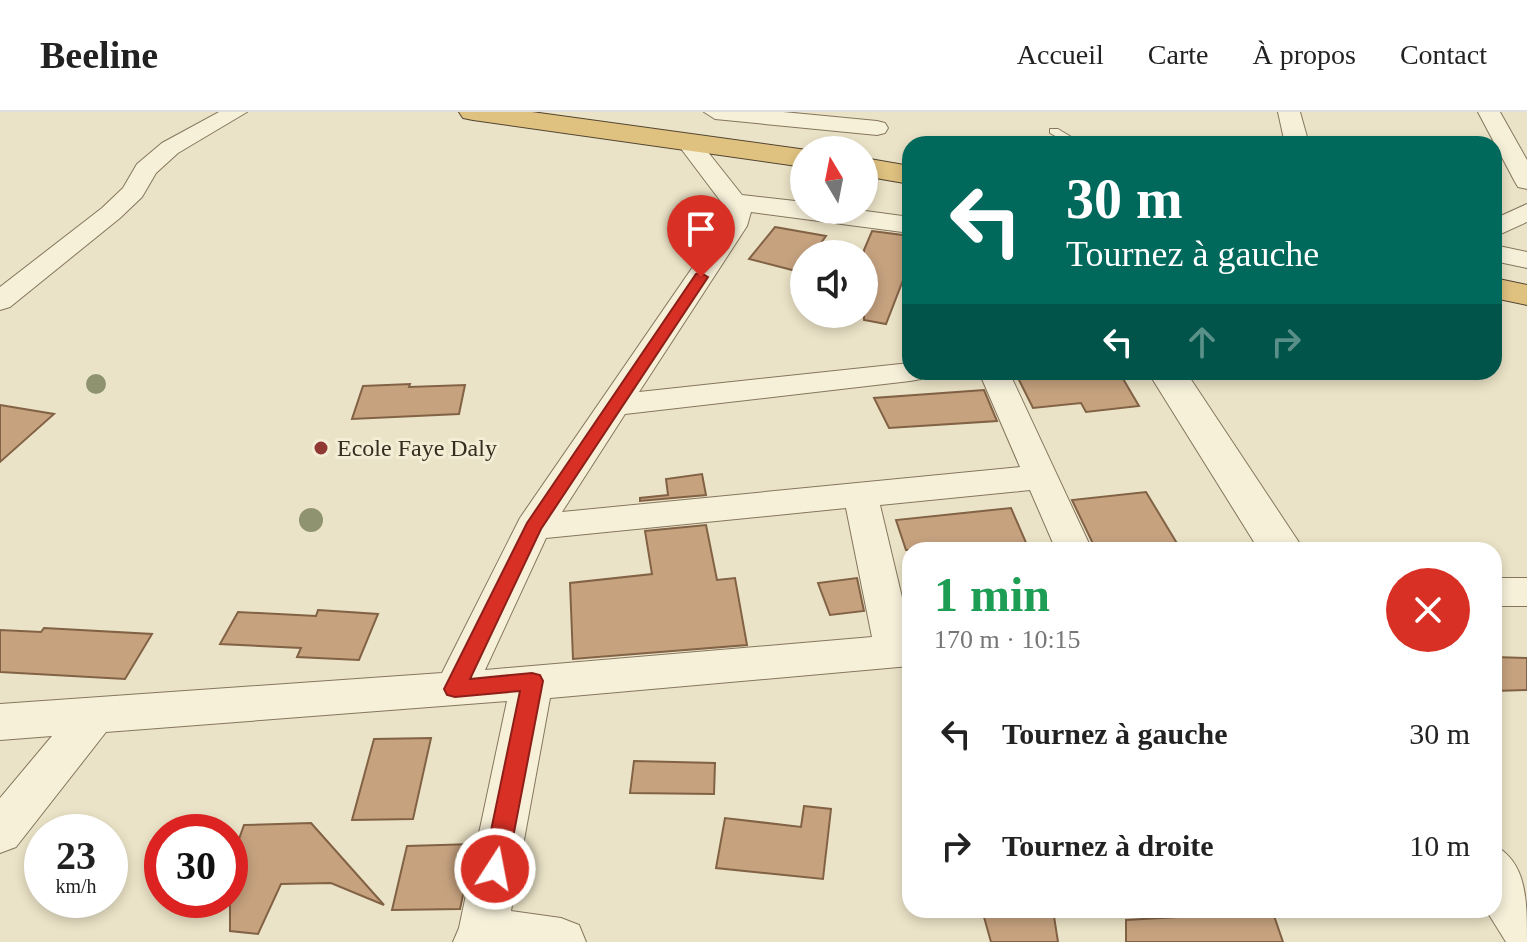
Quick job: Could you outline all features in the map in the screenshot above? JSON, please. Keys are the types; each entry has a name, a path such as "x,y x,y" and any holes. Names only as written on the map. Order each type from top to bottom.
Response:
{"highway":[{"path":"473,112 571,118 688,142 790,156"},
{"path":"878,169 902,174"},
{"path":"1502,290 1527,295"}],"street":[{"path":"0,301 111,213 133,192 146,169 170,148 236,112"},
{"path":"715,112 877,128"},
{"path":"1289,112 1295,136"},
{"path":"1489,112 1527,182"},
{"path":"735,149 751,114"},
{"path":"455,689 533,527 734,226 739,213 734,202 688,142"},
{"path":"734,202 790,208"},
{"path":"1502,225 1527,212"},
{"path":"878,221 902,225"},
{"path":"1502,255 1527,260"},
{"path":"616,405 902,373"},
{"path":"998,380 1070,542"},
{"path":"1172,380 1277,542"},
{"path":"533,527 1041,477"},
{"path":"0,722 455,689 902,651 860,493"},
{"path":"1502,592 1527,592"},
{"path":"532,681 480,937 561,942"},
{"path":"0,832 95,715"},
{"path":"1502,884 1527,921"}],"lane":[{"path":"1054,131 1063,136"}],"building":[{"path":"775,227 826,236 823,240 790,240 790,269 749,259"},
{"path":"872,231 902,235 902,283 886,324 878,323 878,240 868,240"},
{"path":"1019,380 1124,380 1139,406 1086,412 1081,403 1033,408"},
{"path":"410,384 409,387 465,385 459,414 352,419 363,386"},
{"path":"984,390 997,421 889,428 874,398"},
{"path":"0,405 54,414 0,462"},
{"path":"702,474 706,495 640,501 640,498 668,495 666,479"},
{"path":"1146,492 1176,542 1092,542 1072,500"},
{"path":"1011,508 1026,542 903,542 896,520"},
{"path":"706,525 717,580 735,578 747,645 573,659 570,583 652,574 645,531"},
{"path":"857,578 864,611 830,615 818,583"},
{"path":"318,610 378,614 359,660 297,657 301,648 220,644 238,612 316,616"},
{"path":"44,628 152,634 125,679 0,672 0,630 41,632"},
{"path":"1502,657 1527,658 1527,690 1502,691"},
{"path":"431,738 413,819 352,820 374,739"},
{"path":"634,761 715,763 714,794 630,793"},
{"path":"804,806 831,809 823,879 716,868 725,818 801,827"},
{"path":"311,823 384,905 331,883 281,884 258,934 230,931 230,918 248,918 248,825"},
{"path":"474,844 460,909 392,910 407,846"},
{"path":"984,918 1054,918 1058,942 991,942"},
{"path":"1275,918 1283,942 1126,942 1126,920"}],"place":[{"name":"Ecole Faye Daly","path":"321,448"}],"route":[{"path":"495,869 532,681 455,689 533,527 701,277"}]}
